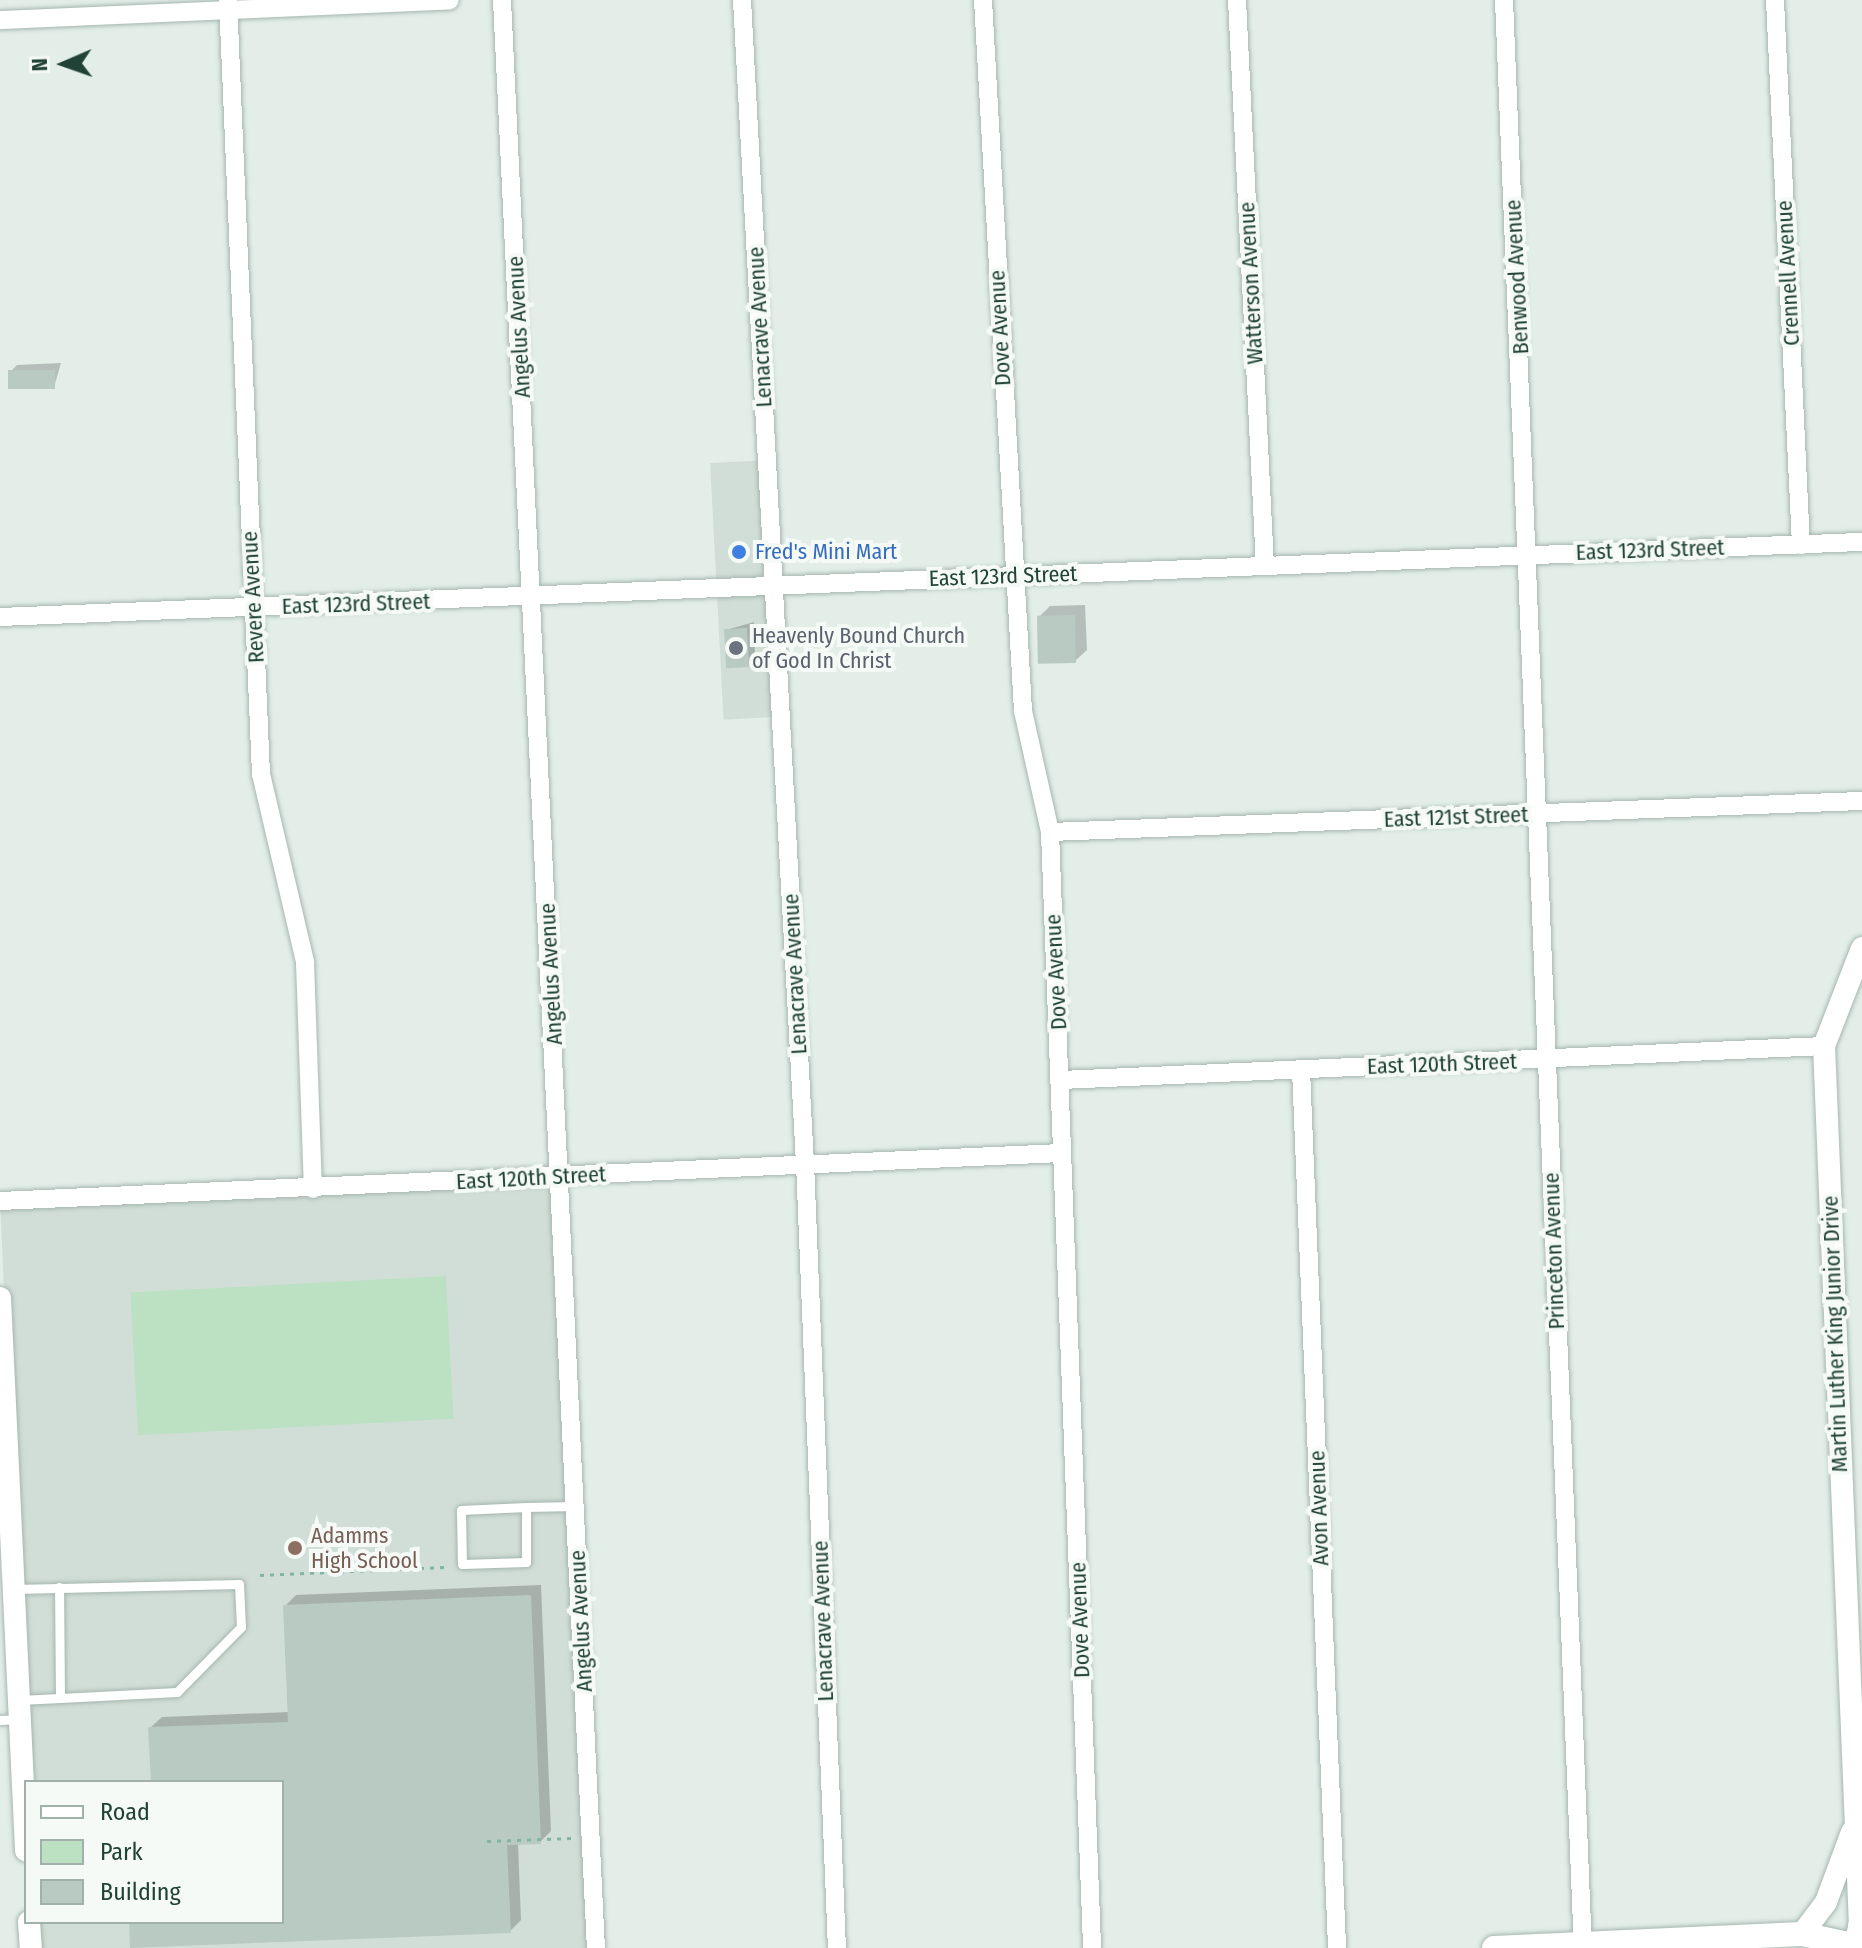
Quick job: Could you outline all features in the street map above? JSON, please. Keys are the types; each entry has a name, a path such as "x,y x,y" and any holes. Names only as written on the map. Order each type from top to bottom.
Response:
{"main road":[{"path":"1494,1948 1802,1934 1858,1939"}],"street":[{"path":"0,20 228,6 450,0"},
{"name":"Angelus Avenue","path":"502,0 596,1948"},
{"name":"Lenacrave Avenue","path":"742,0 805,1163 837,1948"},
{"name":"Dove Avenue","path":"983,0 1023,711 1050,832 1092,1948"},
{"name":"Watterson Avenue","path":"1237,0 1265,566"},
{"name":"Benwood Avenue","path":"1504,0 1531,555"},
{"name":"Crennell Avenue","path":"1775,0 1801,545"},
{"name":"Revere Avenue","path":"228,6 261,774 305,962 313,1189"},
{"name":"East 123rd Street","path":"0,617 1862,542"},
{"name":"Princeton Avenue","path":"1531,555 1546,1060 1583,1946"},
{"name":"East 121st Street","path":"1050,832 1862,801"},
{"name":"Martin Luther King Junior Drive","path":"1858,1939 1824,1046 1862,948"},
{"name":"East 120th Street","path":"1061,1080 1824,1046"},
{"name":"Avon Avenue","path":"1301,1069 1337,1948"},
{"name":"East 120th Street","path":"0,1201 1062,1153"},
{"path":"0,1298 13,1713 24,1829"},
{"name":"Martin Luther King Junior Drive","path":"1802,1934 1826,1902 1856,1824"},
{"path":"29,1924 31,1948"}],"lane":[{"path":"526,1507 526,1562 462,1564 461,1510 526,1507 576,1506"},
{"path":"9,1592 59,1587 239,1584 241,1627 177,1692 60,1698 13,1713"},
{"path":"59,1587 60,1698"}],"path":[{"path":"260,1575 445,1567"},
{"path":"487,1841 572,1838"}],"shaded area":[{"path":"767,460 780,717 724,720 710,463"},
{"name":"Adamms High School","path":"561,1176 596,1948 31,1948 29,1924 284,1924 284,1780 26,1780 0,1201"}],"green space":[{"path":"446,1276 453,1419 138,1435 130,1293"}],"building":[{"path":"8,370 55,370 55,389 8,389"},
{"path":"1075,615 1076,663 1038,664 1037,616"},
{"name":"Heavenly Bound Church of God In Christ","path":"747,628 749,667 726,668 724,629"},
{"path":"531,1595 541,1844 507,1845 511,1933 130,1948 129,1924 284,1924 284,1780 151,1780 148,1727 288,1722 283,1605"}],"place":[{"name":"Fred's Mini Mart","path":"739,552"},
{"name":"Heavenly Bound Church of God In Christ","path":"736,648"},
{"name":"Adamms High School","path":"295,1548"}]}
